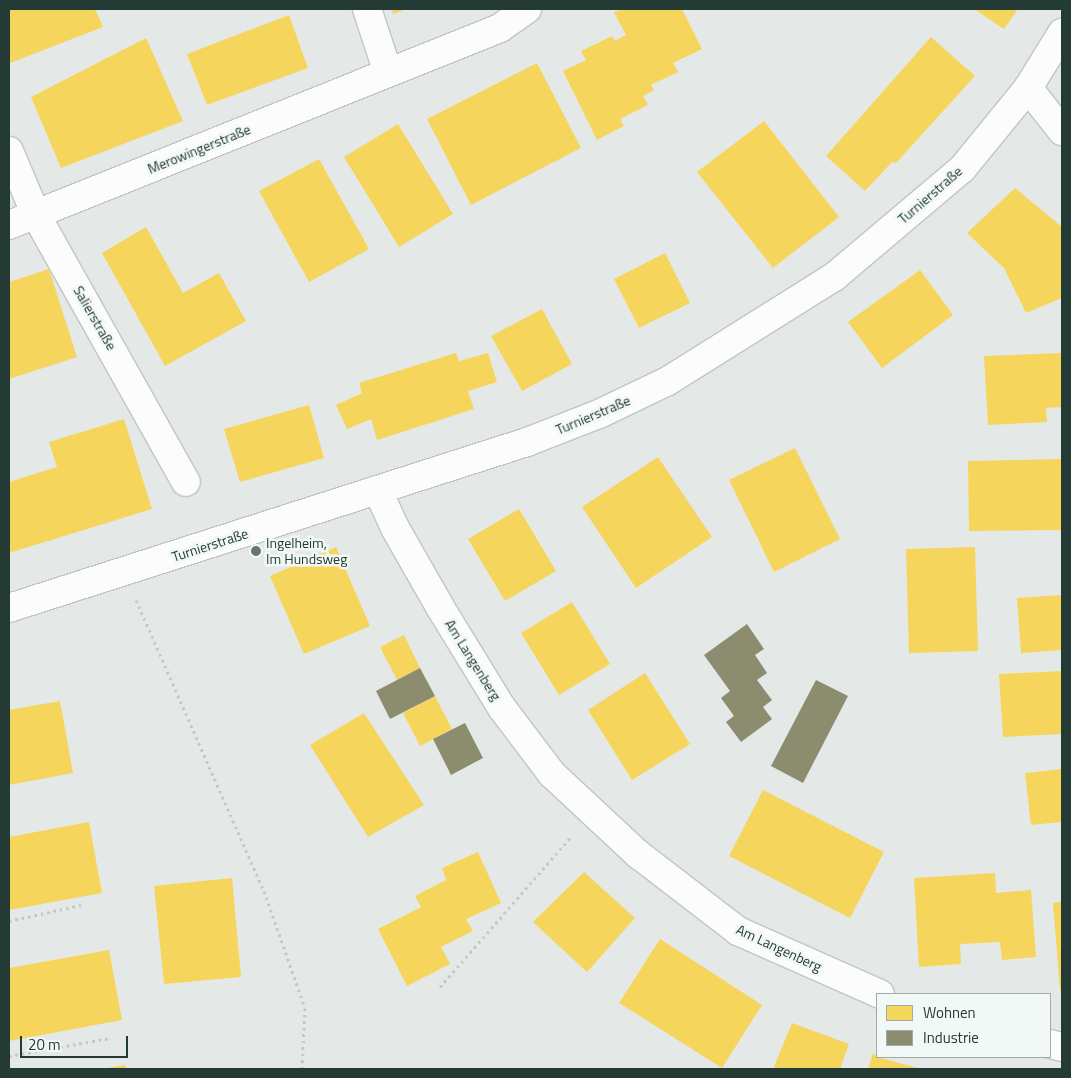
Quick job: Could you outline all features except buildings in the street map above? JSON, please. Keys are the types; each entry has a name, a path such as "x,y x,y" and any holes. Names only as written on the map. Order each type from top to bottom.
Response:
{"street":[{"path":"367,9 388,73"},
{"name":"Merowingerstraße","path":"9,225 500,28 527,9"},
{"name":"Turnierstraße","path":"9,608 527,442 599,414 668,381 834,277 962,169 1028,88 1062,33"},
{"path":"1028,88 1062,131"},
{"name":"Salierstraße","path":"9,151 36,215 186,482"},
{"name":"Am Langenberg","path":"378,491 394,528 502,708 552,774 639,855 738,931 878,993"}],"path":[{"path":"124,572 264,891 305,1008 302,1068"},
{"path":"440,987 593,812"},
{"path":"9,921 85,904"},
{"path":"9,1056 110,1038"}],"place":[{"name":"Ingelheim, Im Hundsweg","path":"256,551"}]}
